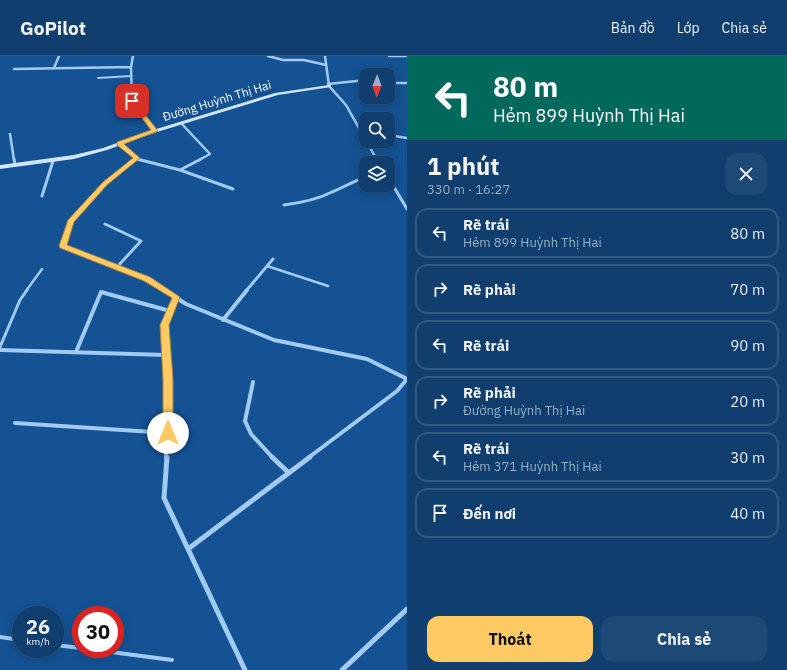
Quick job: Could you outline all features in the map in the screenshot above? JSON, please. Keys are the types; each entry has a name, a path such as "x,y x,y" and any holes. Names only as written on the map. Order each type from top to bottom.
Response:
{"street":[{"path":"54,68 59,56"},
{"path":"133,56 131,67 132,104 155,131"},
{"path":"268,56 283,60 304,60 326,65"},
{"path":"325,56 328,85 346,105 359,129"},
{"path":"389,56 406,56"},
{"path":"14,69 131,67"},
{"path":"328,85 359,81"},
{"path":"395,83 407,83"},
{"name":"Đường Huỳnh Thị Hai","path":"0,167 74,157 277,94 328,85"},
{"path":"180,170 210,154 181,123"},
{"path":"10,134 15,165"},
{"path":"395,136 407,138"},
{"path":"119,144 137,158 180,170 233,189"},
{"path":"42,196 52,161"},
{"path":"284,205 297,203 331,193 359,179"},
{"path":"395,189 407,209"},
{"path":"105,224 141,241 117,267"},
{"path":"63,246 147,279 186,304 274,340 367,359 407,379 397,391 188,550"},
{"path":"224,320 273,259"},
{"path":"76,352 101,292 170,311"},
{"path":"176,297 164,325 168,379 168,433 164,498 245,670"},
{"path":"0,348 166,355"},
{"path":"253,382 244,421 260,443 289,473"},
{"path":"14,423 168,433"},
{"path":"342,670 407,609"}],"lane":[{"path":"98,78 131,76"},
{"path":"63,246 71,222 105,184 137,158"},
{"path":"267,266 328,286"},
{"path":"0,348 20,300 42,269"},
{"path":"0,637 12,639"},
{"path":"124,654 172,660"}],"route":[{"path":"132,101 132,104 155,131 119,144 137,158 105,184 71,222 63,246 147,279 176,297 164,325 168,379 168,433"}]}
